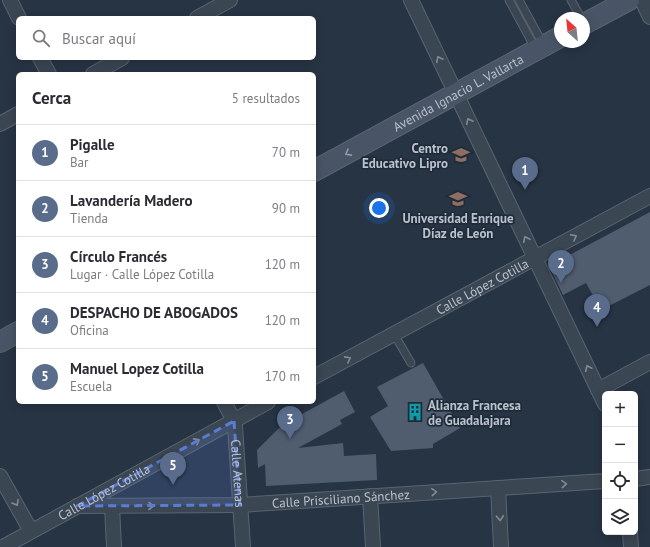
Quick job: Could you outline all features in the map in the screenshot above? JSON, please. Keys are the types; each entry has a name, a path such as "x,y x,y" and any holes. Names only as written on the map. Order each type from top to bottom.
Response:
{"main road":[{"path":"590,21 629,0"},
{"name":"Avenida Ignacio L. Vallarta","path":"316,170 547,45"},
{"path":"0,342 16,333"}],"street":[{"path":"10,0 18,16"},
{"path":"201,16 230,0"},
{"path":"411,0 602,398"},
{"path":"642,0 650,16"},
{"path":"41,60 48,72"},
{"path":"97,72 118,60"},
{"path":"0,124 16,115"},
{"name":"Calle López Cotilla","path":"316,376 650,196"},
{"path":"598,390 650,362"},
{"name":"Calle Atenas","path":"225,404 234,421 243,547"},
{"name":"Calle López Cotilla","path":"3,547 264,404"},
{"path":"0,476 32,531"},
{"path":"638,479 650,478"},
{"name":"Calle Prisciliano Sánchez","path":"77,506 240,505 602,481"},
{"path":"498,488 501,547"},
{"path":"370,496 373,547"},
{"path":"112,506 114,547"},
{"path":"630,535 631,547"}],"lane":[{"path":"509,0 547,45"},
{"path":"519,0 547,45"},
{"path":"571,0 578,12"},
{"path":"394,334 411,364"}],"highlighted area":[{"path":"234,421 240,505 77,506"}],"building":[{"path":"650,212 650,285 601,310 586,283 563,295 549,266"},
{"name":"Alianza Francesa de Guadalajara","path":"423,363 460,428 433,444 433,448 391,451 370,417 388,406 377,387"},
{"path":"344,391 355,412 340,420 342,424 298,448 343,443 344,456 376,454 377,480 266,486 265,464 258,468 257,450 282,425"}],"place":[{"name":"Centro Educativo Lipro","path":"461,155"},
{"name":"Pigalle","path":"525,190"},
{"name":"Universidad Enrique Díaz de León","path":"458,199"},
{"name":"Lavandería Madero","path":"561,283"},
{"name":"DESPACHO DE ABOGADOS","path":"597,327"},
{"name":"Alianza Francesa de Guadalajara","path":"415,412"},
{"name":"Círculo Francés","path":"290,439"},
{"name":"Manuel Lopez Cotilla","path":"173,485"}]}
